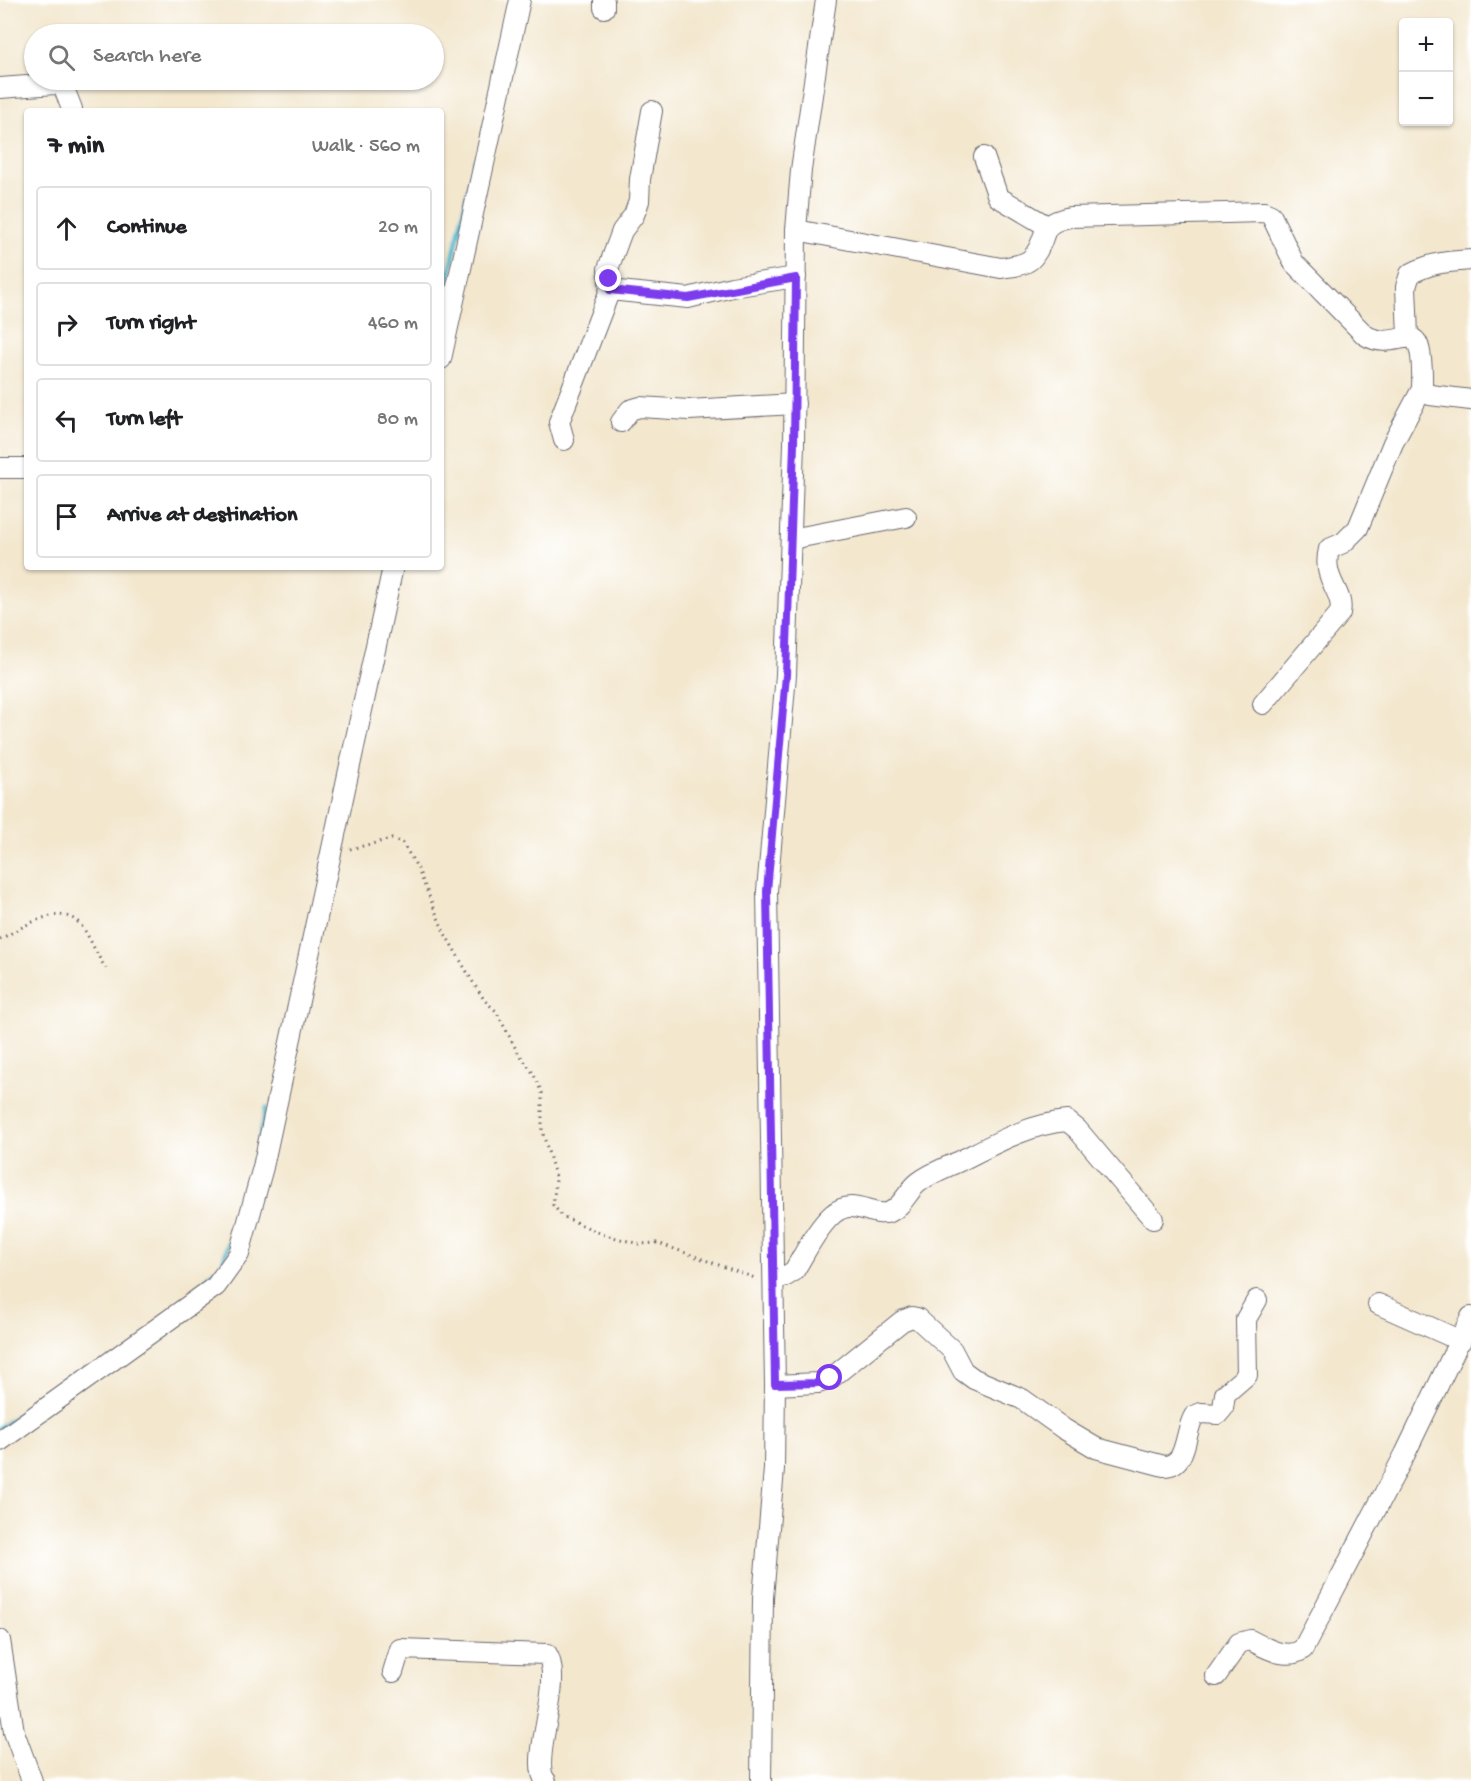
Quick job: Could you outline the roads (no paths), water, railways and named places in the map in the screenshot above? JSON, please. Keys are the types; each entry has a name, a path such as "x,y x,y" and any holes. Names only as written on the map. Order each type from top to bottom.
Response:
{"street":[{"path":"444,344 519,0"},
{"path":"761,1781 763,1598 773,1480 775,1384 767,891 786,675 795,404 796,230 801,170 826,0"},
{"path":"0,88 24,86"},
{"path":"65,90 72,108"},
{"path":"564,440 559,422 610,290 608,270 622,231 634,215 639,201 640,179 652,111"},
{"path":"984,157 998,197 1047,226"},
{"path":"796,230 1001,268 1021,265 1033,257 1047,226 1056,220 1070,217 1264,212 1271,215 1294,263 1365,335 1380,340 1408,336"},
{"path":"1263,704 1340,613 1342,605 1327,572 1329,549 1343,543 1358,528 1393,443 1422,389 1420,347 1408,336 1406,287 1410,274 1426,266 1448,260 1471,260"},
{"path":"610,290 688,298 796,278"},
{"path":"1422,389 1430,395 1471,400"},
{"path":"621,422 630,410 640,406 682,410 795,404"},
{"path":"0,468 24,468"},
{"path":"791,539 906,517"},
{"path":"0,1441 216,1287 239,1254 264,1167 392,570"},
{"path":"775,1281 794,1271 832,1215 843,1208 861,1207 883,1214 892,1211 918,1182 1019,1132 1056,1122 1067,1121 1077,1129 1153,1220"},
{"path":"775,1384 818,1383 830,1378 902,1321 912,1317 917,1318 952,1350 963,1371 974,1379 1022,1399 1064,1429 1096,1448 1164,1466 1173,1466 1179,1461 1194,1416 1201,1413 1218,1414 1223,1408 1225,1394 1247,1375 1246,1319 1257,1300"},
{"path":"1378,1304 1461,1341"},
{"path":"1216,1676 1239,1643 1250,1640 1287,1655 1296,1654 1303,1649 1350,1562 1471,1317"},
{"path":"0,1640 5,1691 14,1732 32,1781"},
{"path":"393,1672 400,1649 547,1654 551,1661 548,1722 540,1765 540,1773 546,1781"}],"waterway":[{"path":"444,299 475,160"},
{"path":"223,1262 257,1150 266,1108"},
{"path":"196,1289 218,1268"},
{"path":"0,1428 69,1379"}]}
